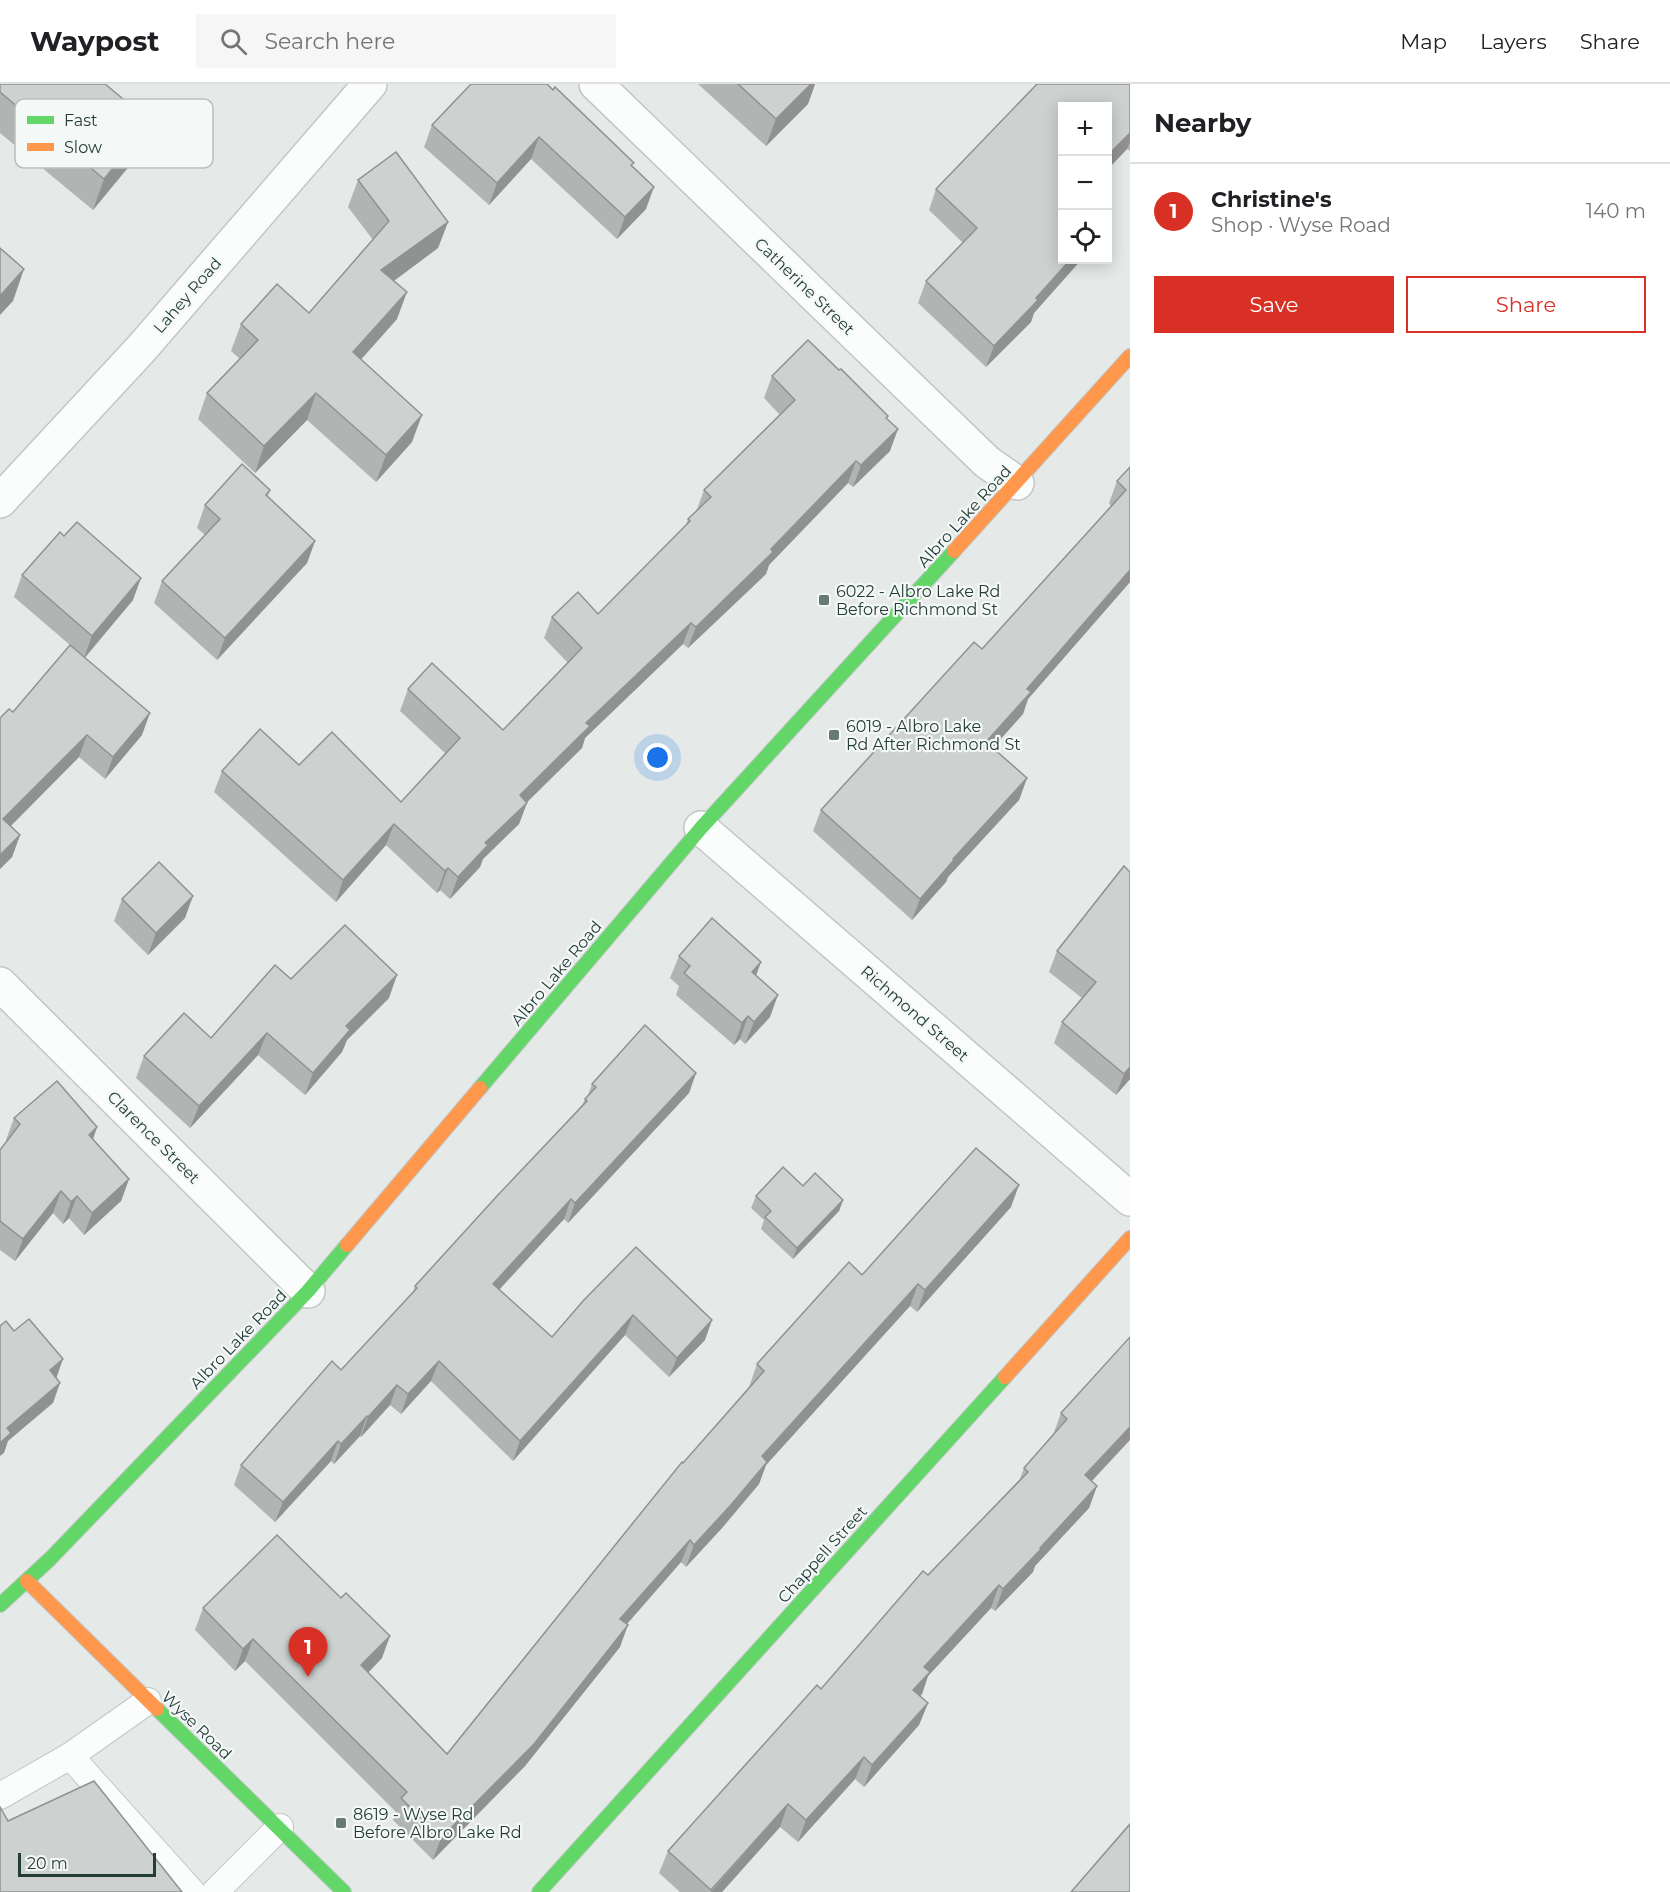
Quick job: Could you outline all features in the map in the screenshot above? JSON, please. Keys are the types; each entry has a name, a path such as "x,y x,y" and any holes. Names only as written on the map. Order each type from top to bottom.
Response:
{"main road":[{"name":"Albro Lake Road","path":"0,1605 27,1581 308,1291 700,828 1017,483 1130,356"},
{"name":"Chappell Street","path":"539,1892 1130,1238"},
{"name":"Wyse Road","path":"27,1581 344,1892"}],"street":[{"name":"Lahey Road","path":"0,501 141,349 370,84"},
{"name":"Catherine Street","path":"596,84 987,462 1017,483"},
{"name":"Richmond Street","path":"700,828 1130,1198"},
{"name":"Clarence Street","path":"0,984 308,1291"}],"lane":[{"path":"0,1796 70,1756 148,1701"},
{"path":"70,1756 192,1892"},
{"path":"215,1892 280,1827"}],"building":[{"path":"0,84 105,84 123,99 15,99 15,105 0,92"},
{"path":"471,84 547,84 553,90 555,87 634,163 631,165 654,187 625,217 539,137 497,183 432,125"},
{"path":"738,84 811,84 776,119"},
{"path":"1037,84 1130,84 1130,133 1112,151 1112,102 1058,102 1058,264 1066,264 1036,298 1038,300 994,346 926,281 977,228 936,189"},
{"path":"396,152 448,222 381,270 407,292 353,352 422,415 386,455 316,393 264,446 207,393 258,340 241,324 277,284 309,313 389,221 358,180"},
{"path":"91,168 113,168 104,179"},
{"path":"0,248 24,269 0,296"},
{"path":"808,340 839,370 841,369 898,429 861,465 856,461 771,549 773,552 696,627 691,623 586,723 590,726 520,795 527,803 485,843 488,845 458,877 448,868 445,871 394,824 343,880 222,771 260,729 299,765 332,732 401,802 460,738 408,689 432,663 503,730 582,648 552,617 578,592 598,614 690,521 688,519 711,497 704,490 795,400 772,376"},
{"path":"242,464 270,490 266,495 315,541 225,638 162,581 220,519 205,505"},
{"path":"1130,467 1130,570 1027,689 1031,692 986,742 1027,778 920,899 821,810 974,642 982,649 1126,490 1117,481"},
{"path":"77,522 141,578 92,636 22,575 60,532 64,536"},
{"path":"70,645 150,713 113,757 87,735 3,819 20,835 0,855 0,718 9,709 13,712"},
{"path":"159,862 193,896 156,933 122,899"},
{"path":"1124,866 1130,872 1130,1067 1124,1074 1062,1022 1096,982 1057,951"},
{"path":"712,918 761,962 752,972 778,995 754,1022 748,1016 742,1023 684,973 690,966 679,956"},
{"path":"345,925 397,975 346,1026 350,1030 313,1073 267,1033 199,1106 144,1056 184,1013 211,1038 275,965 291,979"},
{"path":"645,1025 696,1073 575,1203 571,1199 493,1284 552,1337 583,1301 636,1247 712,1320 677,1358 633,1315 520,1441 439,1361 408,1394 397,1385 341,1444 338,1441 283,1502 241,1465 332,1361 341,1370 417,1288 415,1286 587,1101 585,1099 596,1087 592,1084"},
{"path":"57,1081 97,1127 89,1135 129,1179 92,1213 77,1196 71,1202 61,1191 23,1239 0,1221 0,1150 20,1124 14,1118"},
{"path":"976,1148 1019,1185 925,1290 918,1284 762,1456 767,1462 730,1506 694,1545 690,1540 620,1619 628,1625 534,1744 441,1838 401,1798 407,1792 253,1639 243,1649 203,1608 277,1535 341,1598 346,1593 390,1636 361,1665 447,1754 682,1462 764,1371 757,1364 849,1262 862,1275"},
{"path":"783,1167 803,1186 815,1173 843,1200 797,1248 765,1217 771,1211 756,1196"},
{"path":"29,1319 63,1359 50,1370 60,1383 7,1428 11,1433 0,1443 0,1326 6,1321 14,1331"},
{"path":"1130,1337 1130,1427 1085,1475 1097,1486 1003,1589 999,1585 924,1667 930,1672 913,1690 928,1703 872,1765 864,1757 806,1820 788,1804 711,1890 668,1851 817,1685 821,1689 923,1571 928,1575 1028,1472 1024,1468 1067,1419 1061,1413"},
{"path":"94,1781 182,1892 0,1892 0,1807 8,1821"},
{"path":"1130,1824 1130,1892 1071,1892"}],"traffic: fast":[{"path":"480,1088 701,828 954,551"},
{"path":"0,1605 50,1559 308,1291 347,1245"},
{"path":"539,1892 1005,1377"},
{"path":"157,1709 344,1892"}],"traffic: slow":[{"path":"954,551 1130,356"},
{"path":"347,1245 480,1088"},
{"path":"1005,1377 1130,1238"},
{"path":"27,1581 157,1709"}],"place":[{"name":"6022 - Albro Lake Rd Before Richmond St","path":"824,600"},
{"name":"6019 - Albro Lake Rd After Richmond St","path":"834,735"},
{"name":"Christine's","path":"308,1677"},
{"name":"8619 - Wyse Rd Before Albro Lake Rd","path":"341,1823"}]}
